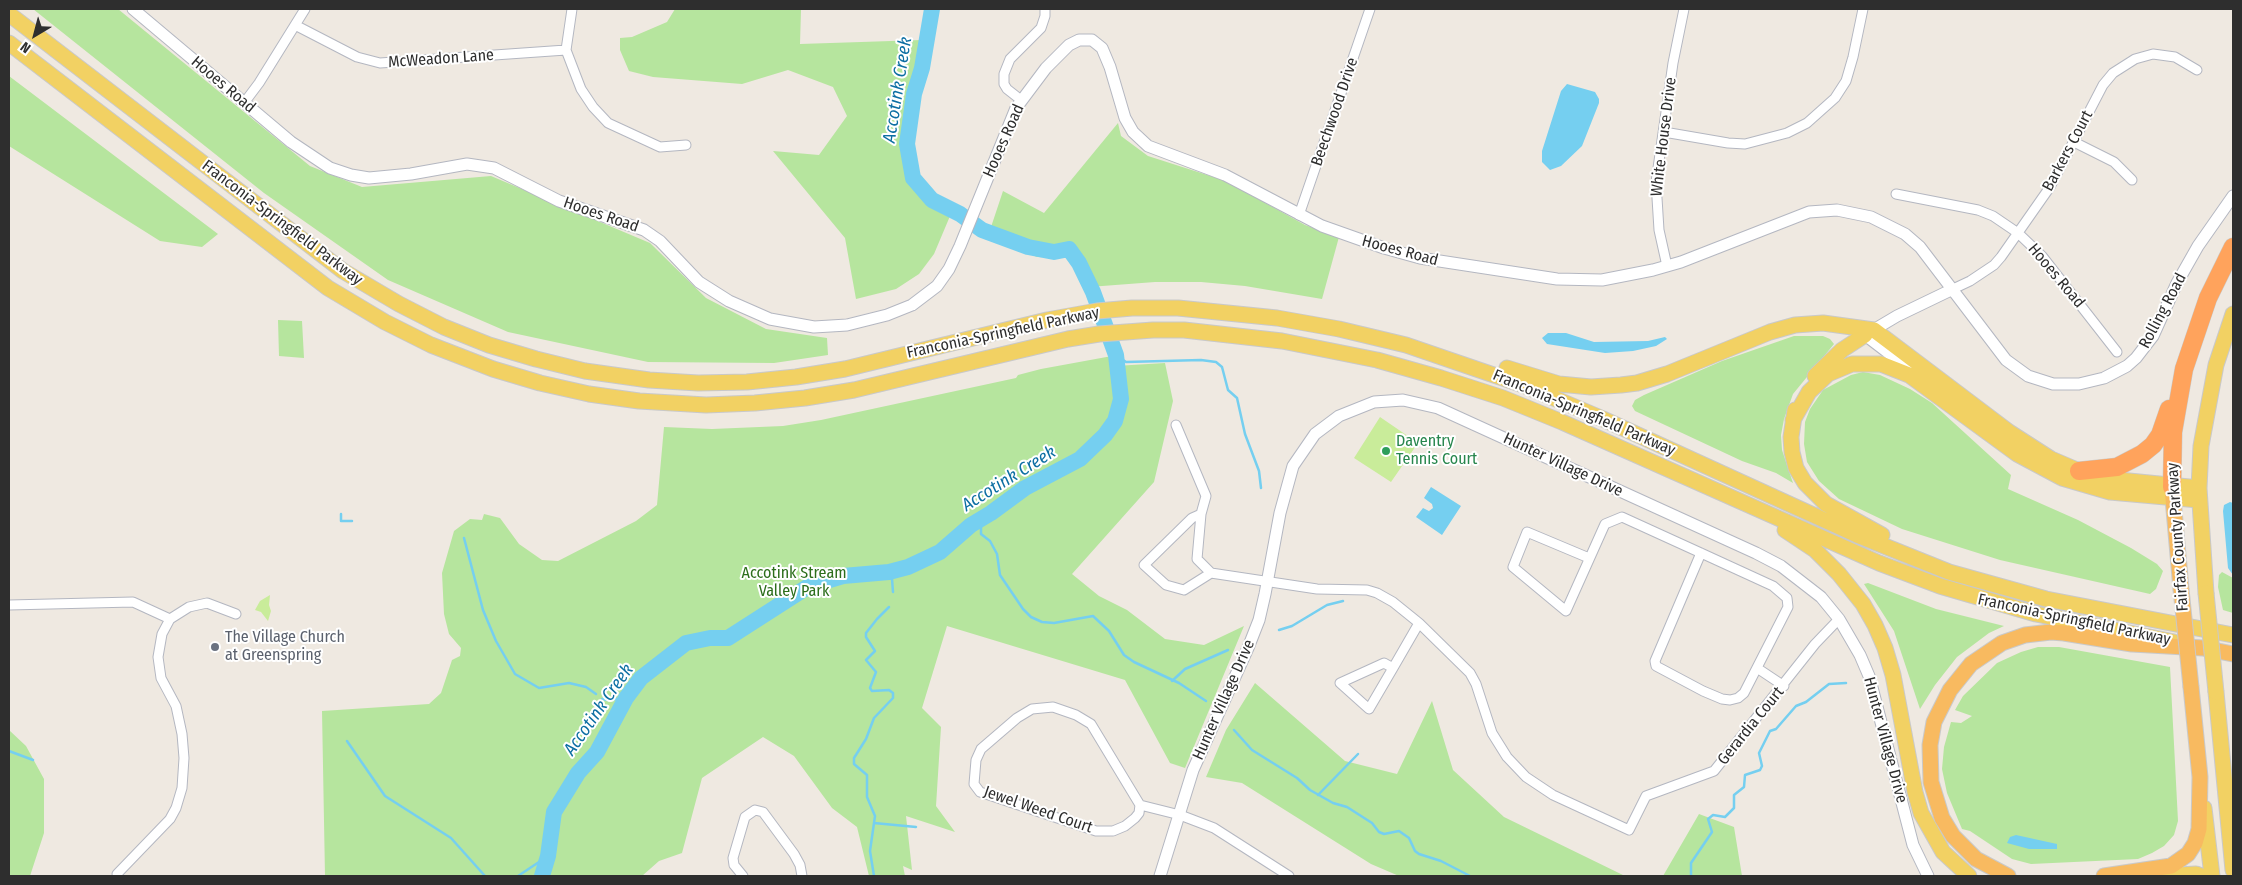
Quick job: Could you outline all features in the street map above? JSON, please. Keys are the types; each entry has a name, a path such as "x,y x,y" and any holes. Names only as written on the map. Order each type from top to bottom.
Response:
{"highway":[{"name":"Fairfax County Parkway","path":"2104,876 2164,868 2176,863 2188,854 2198,837 2200,777 2172,492 2173,432 2184,368 2208,298 2233,247"},
{"path":"2080,471 2124,465 2148,450 2160,435 2184,368"},
{"path":"2008,876 1986,866 1961,845 1942,818 1934,794 1929,758 1934,722 1947,695 1963,672 1980,656 2002,643 2037,633 2064,632 2132,644 2203,648 2233,654"}],"main road":[{"name":"Franconia-Springfield Parkway","path":"9,14 336,266 385,296 428,319 474,339 521,355 576,369 633,378 698,383 747,382 845,369 1047,320 1089,312 1152,308 1211,310 1276,318 1339,329 1406,345 1552,396 1911,557 1980,581 2046,599 2233,635"},
{"name":"Franconia-Springfield Parkway","path":"9,42 281,254 328,288 385,322 431,345 493,369 540,383 589,394 639,401 706,405 772,402 854,390 1052,342 1099,334 1153,330 1217,333 1266,339 1346,353 1409,369 1518,404 1879,563 1940,586 2036,614 2203,648"},
{"path":"2233,314 2216,365 2207,402 2201,446 2199,494 2206,593 2233,870"},
{"path":"1406,345 1467,355 1559,384 1591,387 1629,384 1653,379 1770,332 1795,325 1823,324 1870,333 2022,442 2051,459 2080,471 2172,492"},
{"path":"1870,333 1842,350 1810,381 1796,404 1791,437 1793,460 1805,483 1826,504 1862,525 1916,551 2001,580 2046,599"},
{"path":"1793,420 1805,398 1820,380 1844,367 1862,363 1881,364 1897,368 1952,404 2017,454 2062,478 2110,492 2199,494"},
{"path":"1650,462 1709,494 1789,532 1815,550 1848,584 1875,625 1889,660 1914,792 1921,813 1943,852 1969,876"},
{"path":"2200,777 2212,876"},
{"path":"2161,876 2196,874 2202,876"}],"street":[{"name":"Hooes Road","path":"133,9 308,155 330,168 351,175 369,178 467,164 486,166 503,171 560,201 644,230 660,241 688,272 712,291 749,311 788,324 814,327 840,326 870,320 904,309 922,299 937,286 949,269 960,246 1010,121 1021,100 1046,68 1069,45 1079,40 1092,40 1102,48 1106,55 1125,118 1133,132 1143,142 1158,151 1225,175 1322,226 1384,248 1428,259 1556,280 1602,280 1620,278 1667,266 1708,252 1797,216 1820,210 1837,210 1871,217 1905,234 1927,254 1953,290"},
{"path":"244,103 259,83 305,9"},
{"path":"572,9 566,50 580,89 593,107 608,123 660,147 686,145"},
{"path":"1021,100 1004,84 1004,74 1010,59 1041,28 1046,16 1045,9"},
{"name":"Beechwood Drive","path":"1299,215 1370,9"},
{"name":"White House Drive","path":"1667,266 1656,204 1656,182 1673,63 1684,9"},
{"path":"1664,132 1728,144 1746,144 1787,134 1806,123 1835,98 1846,81 1853,58 1862,9"},
{"name":"McWeadon Lane","path":"295,25 357,58 380,63 566,50"},
{"name":"Barkers Court","path":"1953,290 1994,265 2018,233 2050,187 2103,85 2113,73 2127,63 2144,56 2166,55 2175,57 2197,70"},
{"path":"2074,142 2114,162 2132,180"},
{"name":"Hooes Road","path":"1896,194 1978,210 1993,216 2018,233 2042,256 2117,352"},
{"name":"Rolling Road","path":"1953,290 1999,352 2021,372 2037,380 2053,384 2079,384 2104,378 2126,366 2146,348 2177,282 2198,246 2233,196"},
{"path":"1952,404 1870,333 1902,313 1953,290"},
{"name":"Hunter Village Drive","path":"1160,876 1193,770 1259,620 1288,480 1306,445 1326,424 1352,409 1374,402 1403,400 1438,408 1756,553 1781,566 1821,597 1839,619 1870,676 1913,845 1928,876"},
{"path":"1176,424 1206,496 1201,514 1197,559 1211,573 1268,580 1317,589 1367,590 1393,602 1419,623 1393,668 1369,709 1340,683 1384,663 1393,668"},
{"path":"1201,514 1192,518 1144,565 1166,585 1184,590 1211,573"},
{"path":"1589,558 1527,532 1513,567 1566,611 1605,524 1622,517 1701,552 1773,586 1787,598 1788,607 1744,693 1738,698 1730,700 1722,700 1709,694 1656,666 1655,662 1701,552"},
{"path":"9,605 134,602 170,619"},
{"path":"117,874 170,819 176,808 182,788 184,758 182,734 176,706 161,678 158,656 162,634 170,619 189,607 207,603 236,614"},
{"name":"Gerardia Court","path":"1419,623 1470,673 1476,684 1492,733 1516,768 1534,783 1553,794 1628,830 1646,796 1714,771 1784,686 1815,644 1839,619"},
{"path":"1757,668 1784,686"},
{"name":"Jewel Weed Court","path":"1053,707 1076,715 1091,724 1140,805 1139,813 1125,826 1113,831 1096,831 980,792 974,784 976,760 981,749 1017,718 1032,709 1053,707"},
{"path":"1140,805 1180,815 1214,828 1289,876"},
{"path":"742,876 734,865 733,858 745,817 755,810 763,812 767,817 800,865 802,876"}],"green space":[{"path":"33,9 118,9 310,166 362,187 491,176 650,243 706,298 766,329 827,338 828,355 774,363 648,362 508,332 388,280 264,193"},
{"path":"675,9 801,9 800,44 922,40 906,111 902,149 909,180 953,209 934,254 919,274 896,289 856,299 845,238 773,151 819,155 847,116 833,87 788,70 742,84 653,77 629,71 620,50 620,38 632,37 667,22"},
{"path":"9,76 218,234 202,247 160,241 9,146"},
{"path":"1118,123 1121,136 1148,156 1226,181 1305,225 1339,237 1322,299 1245,286 1201,282 1155,282 1089,287 1081,258 1037,257 1010,246 989,233 1003,191 1044,213"},
{"path":"278,320 302,321 304,358 279,356"},
{"path":"1794,336 1823,336 1830,339 1834,344 1793,394 1784,419 1781,435 1782,450 1793,483 1776,473 1742,461 1635,411 1632,406 1635,400 1644,395 1722,361"},
{"name":"Accotink Stream Valley Park","path":"1112,356 1115,366 1165,363 1173,401 1154,482 1072,574 1099,596 1127,610 1165,639 1204,645 1244,626 1185,768 1170,763 1125,680 947,626 922,708 941,727 936,806 955,832 906,816 912,870 903,866 905,876 869,876 857,827 832,808 794,756 763,737 702,778 682,853 659,861 642,876 547,876 546,848 545,876 325,876 322,711 429,704 441,693 452,660 460,656 461,648 449,634 444,614 442,573 454,531 470,519 482,520 484,514 500,518 519,544 542,560 558,561 636,521 657,505 664,427 712,429 783,426 821,420 1016,378 1018,375 1041,369"},
{"path":"1863,372 1880,375 1910,389 1932,403 2011,475 2008,489 2078,520 2157,564 2163,571 2156,589 2150,594 2000,560 1902,529 1839,499 1819,481 1807,462 1804,444 1805,422 1810,409 1823,390 1851,375"},
{"name":"Daventry Tennis Court","path":"1380,417 1418,443 1391,482 1354,458"},
{"path":"2222,572 2233,578 2233,613 2223,610 2218,587 2219,575"},
{"path":"1868,583 1936,609 2004,626 1989,633 1957,657 1935,685 1920,709 1894,631 1864,584"},
{"path":"270,595 269,605 271,611 268,621 261,612 255,610 260,601"},
{"path":"2038,647 2059,647 2170,667 2178,821 2174,835 2164,846 2138,859 2031,864 2012,859 1970,831 1962,829 1947,793 1942,769 1944,747 1951,722 1961,723 1972,716 1955,710 1963,696 1997,663 2021,652"},
{"path":"1255,683 1345,761 1397,774 1432,701 1453,770 1504,817 1625,876 1399,876 1371,864 1242,783 1206,777 1226,730"},
{"path":"9,730 26,746 44,779 44,833 30,876 9,876"},
{"path":"1699,814 1734,827 1742,876 1663,876"}],"water":[{"path":"1567,84 1595,92 1599,103 1582,146 1561,166 1550,170 1542,162 1542,151 1561,91"},
{"path":"1548,333 1566,333 1594,342 1648,341 1665,337 1667,339 1656,346 1633,351 1605,353 1547,344 1542,338"},
{"path":"1431,487 1461,506 1442,535 1416,517 1423,508 1429,511 1433,508 1432,504 1424,498"},
{"path":"2230,502 2233,503 2233,575 2228,568 2223,511 2224,505"},
{"path":"2016,835 2057,844 2057,849 2029,849 2007,843 2010,837"}],"waterway":[{"name":"Accotink Creek","path":"542,876 548,856 554,812 578,773 597,752 626,698 641,678 686,643 710,638 728,638 809,586 843,576 889,572 908,567 940,552 971,525 1025,488 1080,459 1105,435 1115,421 1121,399 1116,355 1093,292 1079,263 1069,249 1054,252 1028,247 982,230 960,214 932,200 913,178 907,144 914,94 922,68 932,9"},
{"path":"1116,355 1126,362 1201,360 1216,362 1222,367 1228,390 1237,398 1245,434 1259,471 1261,488"},
{"path":"341,514 341,521 352,521"},
{"path":"981,519 981,534 990,541 997,554 1000,575 1023,609 1031,617 1042,622 1054,623 1093,616 1109,631 1124,655 1134,662 1179,683 1206,701"},
{"path":"464,538 483,610 496,641 515,674 539,688 569,683 586,687 596,694"},
{"path":"893,592 892,579 896,571"},
{"path":"1279,630 1292,626 1327,605 1343,601"},
{"path":"874,876 870,851 875,816 867,797 867,775 854,764 854,758 866,739 874,718 893,698 893,693 889,690 872,691 870,688 876,672 866,660 875,651 866,637 866,633 889,607"},
{"path":"1172,681 1185,669 1228,650"},
{"path":"1691,876 1691,863 1712,832 1708,819 1713,815 1725,817 1734,808 1734,795 1744,787 1745,775 1760,770 1762,766 1759,753 1770,731 1776,729 1796,706 1806,702 1829,684 1846,683"},
{"path":"602,699 626,698"},
{"path":"1234,730 1252,750 1297,778 1310,790 1333,803 1347,807 1372,823 1379,832 1384,834 1399,831 1409,838 1415,851 1419,854 1441,861 1470,876"},
{"path":"347,741 385,796 451,838 485,876"},
{"path":"9,751 33,760"},
{"path":"1318,795 1358,754"},
{"path":"874,823 916,827"},
{"path":"518,876 548,856"}],"place":[{"name":"Daventry Tennis Court","path":"1386,451"},
{"name":"The Village Church at Greenspring","path":"215,647"}]}
